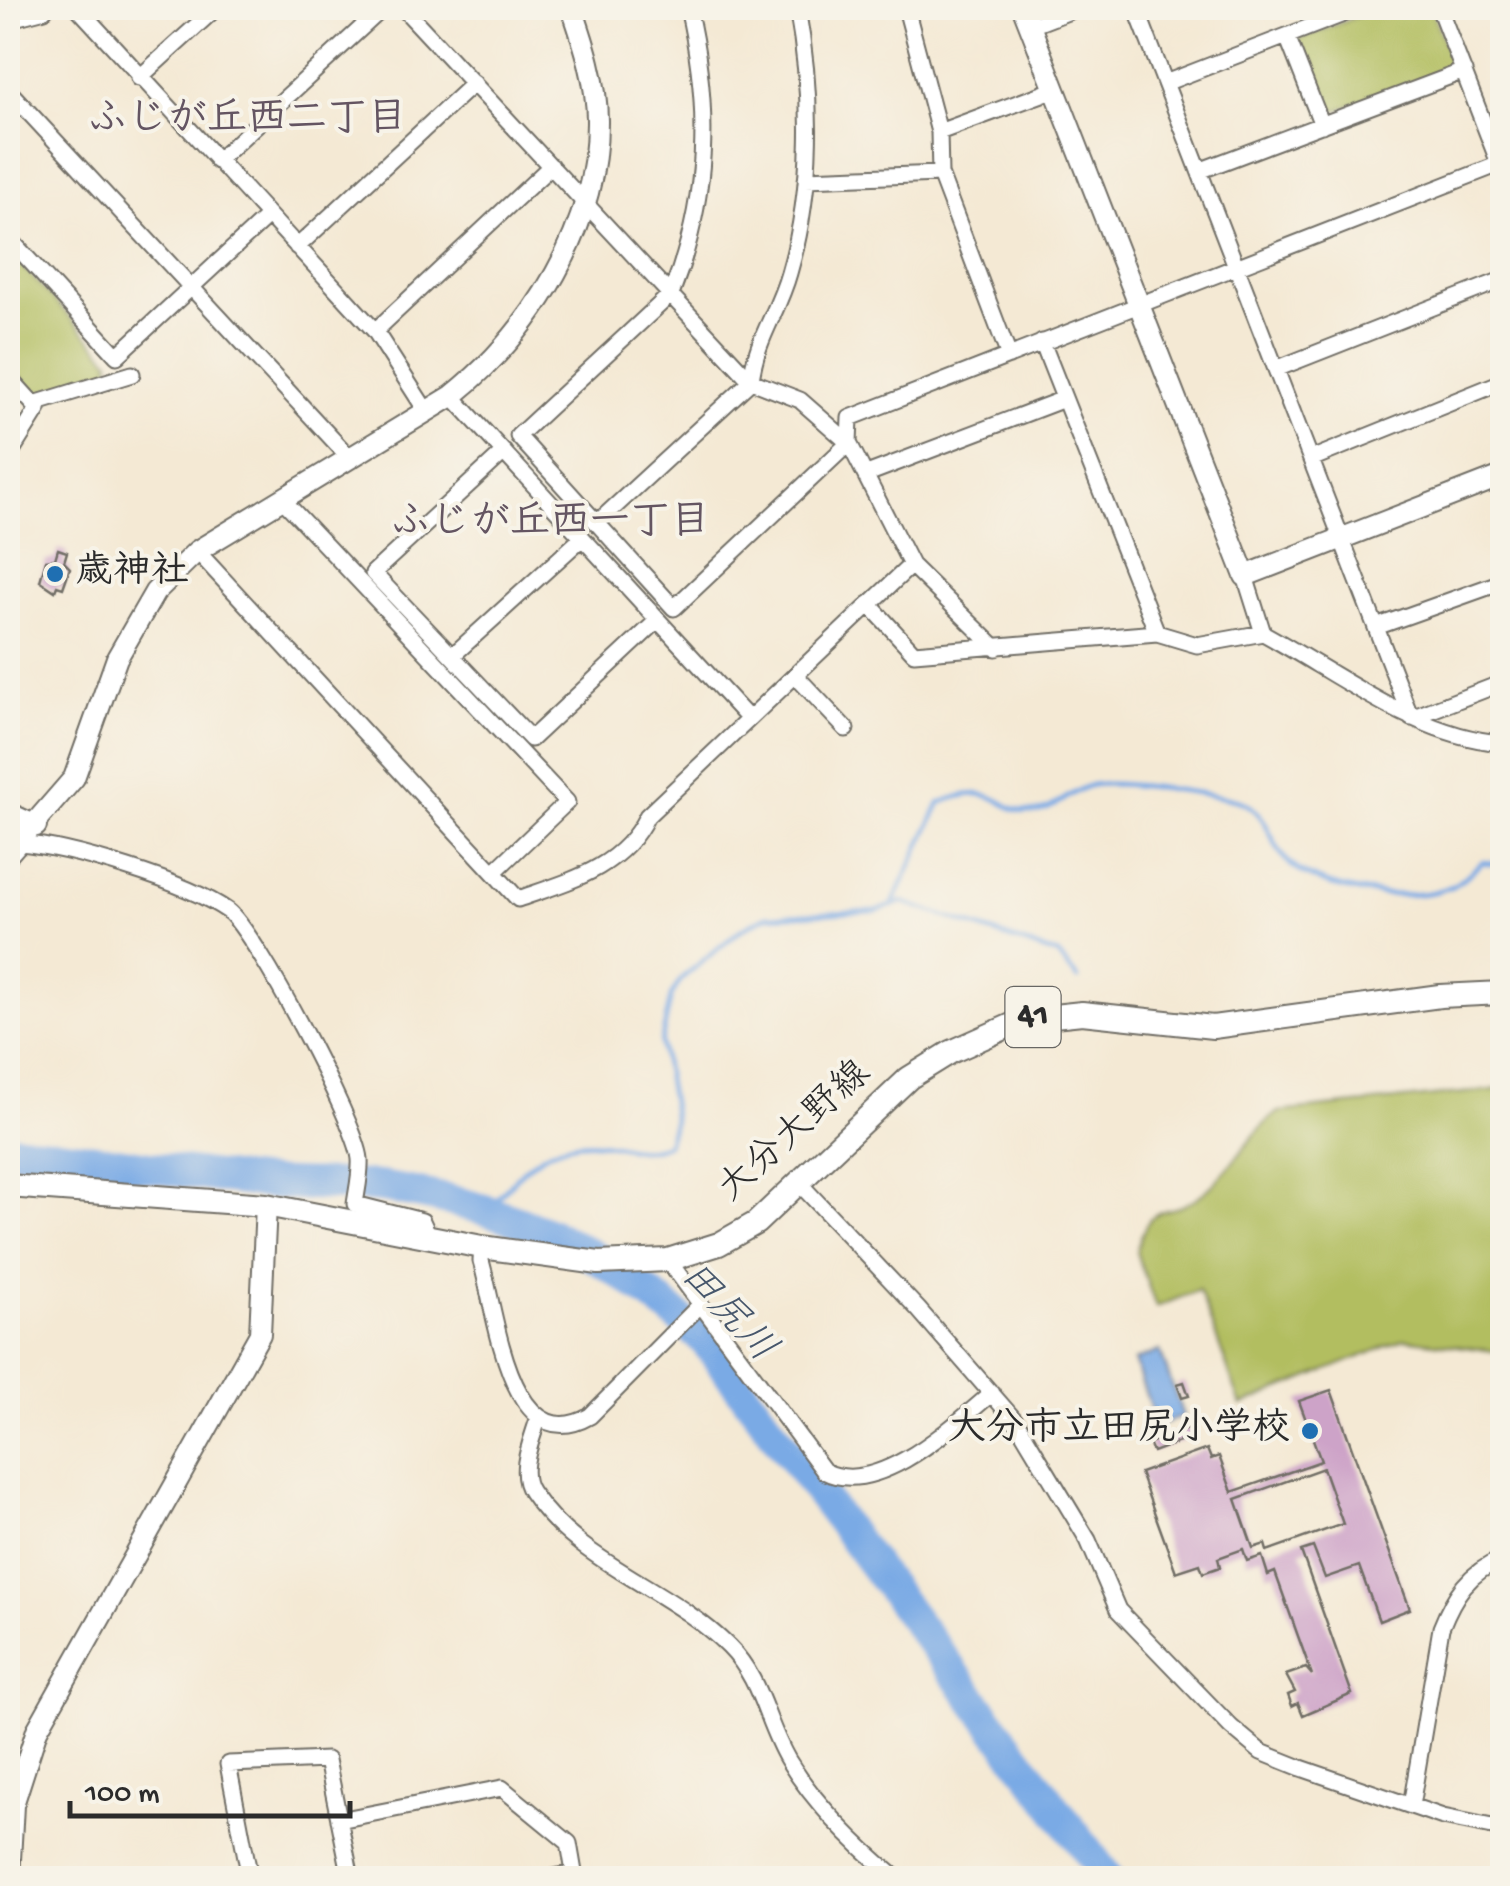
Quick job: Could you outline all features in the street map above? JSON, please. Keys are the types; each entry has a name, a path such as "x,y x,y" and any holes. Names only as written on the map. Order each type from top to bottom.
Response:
{"main road":[{"name":"大分大野線","path":"8,1186 266,1205 482,1247 600,1264 668,1260 719,1244 756,1223 894,1090 923,1068 1025,1019 1082,1013 1213,1027 1440,996 1502,993"}],"street":[{"path":"8,17 42,8"},
{"path":"78,8 375,331 425,409"},
{"path":"139,78 216,8"},
{"path":"217,161 383,8"},
{"path":"403,8 752,380 800,400 849,444 911,565 996,648"},
{"path":"14,848 74,778 117,658 155,592 198,551 452,396 490,366 534,311 585,202 597,121 591,72 572,8"},
{"path":"688,8 705,94 705,143 699,201 671,294 518,436 674,608 849,444 850,418 1502,166 1439,8"},
{"path":"597,523 752,380 755,348 789,273 806,179 806,54 796,8"},
{"path":"906,8 938,132 940,174 1008,356"},
{"path":"1078,8 1027,17 1245,576 1262,633"},
{"path":"1136,8 1411,718"},
{"path":"1165,83 1358,8"},
{"path":"1287,36 1322,125"},
{"path":"1199,171 1464,72"},
{"path":"297,247 474,84"},
{"path":"8,90 348,457"},
{"path":"938,132 1053,90"},
{"path":"375,331 551,166"},
{"path":"806,179 940,174"},
{"path":"11,247 117,356 268,216"},
{"path":"1276,369 1502,280"},
{"path":"1042,342 1158,633"},
{"path":"34,404 132,374"},
{"path":"8,376 38,409 8,458"},
{"path":"1311,459 1502,382"},
{"path":"452,396 749,719"},
{"path":"867,474 1064,399"},
{"path":"504,452 372,573 531,740 658,620"},
{"path":"1245,576 1502,476"},
{"path":"282,499 566,802 494,872"},
{"path":"452,656 582,538"},
{"path":"198,551 518,899 580,878 634,843 647,816 911,565"},
{"path":"1376,628 1502,582"},
{"path":"869,604 914,653 1158,633 1196,645 1262,633 1411,718 1470,741 1502,743"},
{"path":"795,675 846,729"},
{"path":"1411,718 1502,682"},
{"path":"8,813 36,826"},
{"path":"14,848 59,846 107,861 233,915 329,1074 360,1162 355,1204 422,1222 428,1234"},
{"path":"800,1184 992,1393 1052,1474 1088,1540 1118,1610 1230,1728 1260,1752 1411,1806 1502,1829"},
{"path":"9,1878 8,1838 16,1790 37,1730 260,1334 266,1205"},
{"path":"482,1247 480,1262 506,1368 538,1419 554,1426 574,1425 590,1416 700,1305"},
{"path":"668,1260 824,1471 839,1479 867,1476 897,1463 938,1439 992,1393"},
{"path":"538,1419 525,1475 530,1491 597,1558 668,1599 725,1643 751,1670 786,1757 802,1780 856,1843 896,1878"},
{"path":"1411,1806 1441,1628 1452,1600 1468,1578 1502,1558"},
{"path":"250,1878 228,1764 327,1760 350,1878"},
{"path":"339,1820 502,1788 569,1843 575,1876 548,1878"}],"green space":[{"path":"1378,8 1431,8 1452,63 1449,70 1328,114 1321,110 1296,46 1299,39"},
{"path":"14,257 110,360 110,374 37,396 8,364 8,264"},
{"path":"1502,1089 1502,1352 1404,1339 1241,1405 1199,1290 1156,1307 1136,1252 1148,1222 1154,1215 1202,1194 1279,1112"}],"water":[{"path":"1160,1351 1183,1416 1157,1426 1134,1361"}],"building":[{"name":"歳神社","path":"58,549 67,552 64,562 70,568 63,588 57,586 55,591 40,581 46,560 55,559"},
{"path":"1184,1382 1189,1396 1182,1398 1177,1384"},
{"path":"1331,1390 1410,1609 1379,1621 1359,1566 1325,1578 1313,1547 1301,1551 1352,1694 1303,1715 1298,1703 1292,1706 1288,1695 1295,1692 1286,1675 1306,1668 1312,1675 1275,1572 1268,1575 1262,1556 1247,1561 1243,1549 1218,1558 1220,1567 1203,1573 1200,1564 1176,1572 1140,1473 1207,1449 1211,1459 1219,1456 1232,1492 1321,1461 1299,1401","holes":["1323,1468 1343,1524 1267,1551 1265,1544 1253,1548 1236,1499"]},
{"path":"1190,1428 1193,1437 1153,1452 1149,1443"}],"waterway":[{"path":"892,906 940,803 960,796 986,795 1012,808 1033,812 1048,809 1088,786 1100,784 1162,788 1239,801 1256,811 1285,859 1299,870 1317,880 1364,892 1435,892 1456,884 1482,862 1502,865"},
{"path":"487,1211 526,1168 555,1149 591,1142 640,1150 667,1144 674,1120 661,1043 671,996 682,978 742,929 767,916 876,911 903,902 1058,955 1078,979"},
{"name":"田尻川","path":"8,1149 258,1182 387,1188 479,1208 559,1238 597,1258 669,1309 705,1341 1108,1878"}],"place":[{"name":"歳神社","path":"55,574"},
{"name":"大分市立田尻小学校","path":"1310,1431"}],"district":[{"name":"ふじが丘西二丁目","path":"247,121"},
{"name":"ふじが丘西一丁目","path":"550,524"}]}
